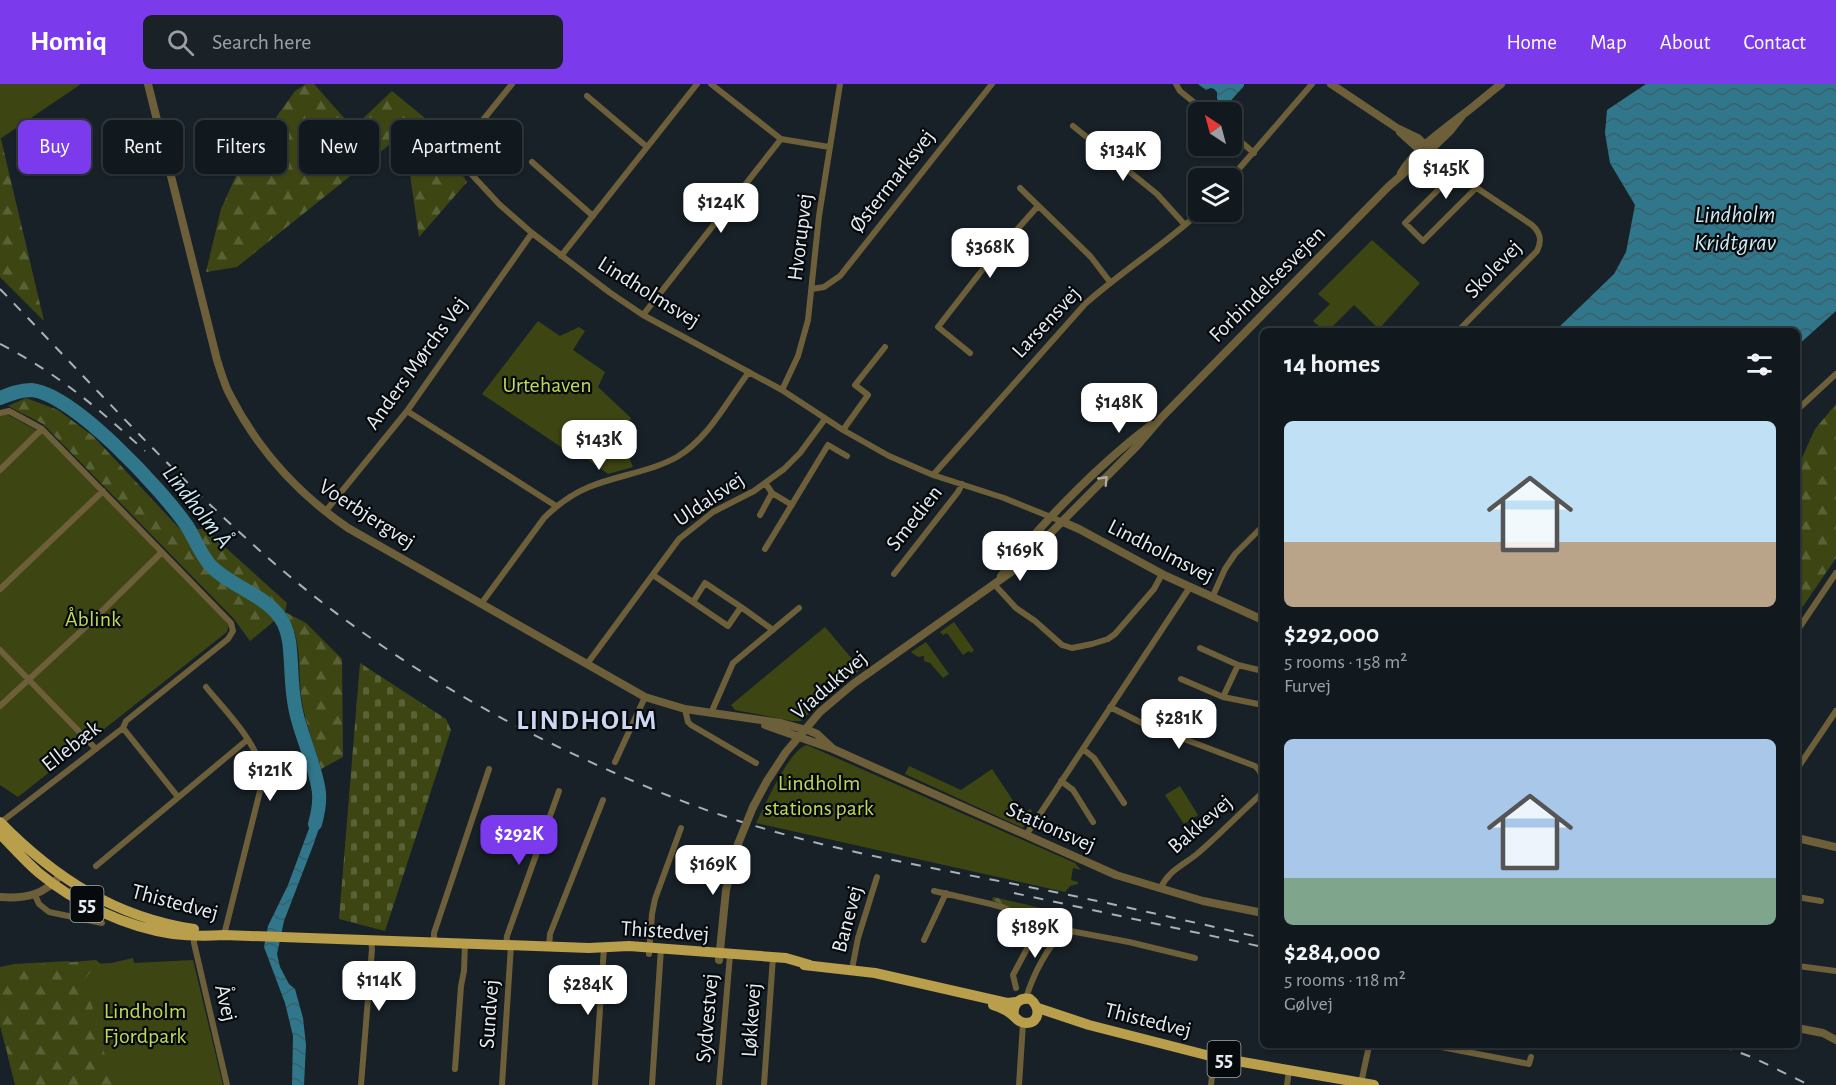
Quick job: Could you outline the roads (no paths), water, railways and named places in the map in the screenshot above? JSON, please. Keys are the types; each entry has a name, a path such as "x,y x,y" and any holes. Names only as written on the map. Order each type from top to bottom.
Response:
{"main road":[{"name":"Thistedvej","path":"0,823 57,879"},
{"name":"Thistedvej","path":"0,834 39,872 133,913 194,933 589,948 629,946 649,951 772,961 786,958 810,965 852,969 894,977 1007,1003 1021,1000"},
{"name":"Thistedvej","path":"968,994 1014,1015"},
{"name":"55","path":"1021,1000 1034,1002 1036,1014"},
{"path":"1014,1015 1013,1010 1021,1000"},
{"name":"Thistedvej","path":"1036,1014 1214,1057 1374,1085"},
{"path":"1023,1023 1030,1023 1036,1014"},
{"name":"55","path":"1014,1015 1023,1023"}],"street":[{"name":"Voerbjergvej","path":"147,84 217,360 229,393 247,425 297,488 348,528 645,697 801,733"},
{"name":"Lindholmsvej","path":"512,84 462,146 458,156 461,163 499,204 532,233 609,292 643,315 782,390 825,419 890,456 933,475 1004,498 1079,529 1162,574 1260,619"},
{"path":"561,256 697,84"},
{"path":"711,84 781,139 830,147"},
{"name":"Hvorupvej","path":"782,390 804,339 812,289 819,216 840,84"},
{"name":"Østermarksvej","path":"812,289 825,286 840,276 992,84"},
{"path":"1176,84 1180,91 1194,102"},
{"path":"1240,168 1312,84"},
{"path":"1331,84 1397,128 1424,150"},
{"name":"Forbindelsesvejen","path":"1063,522 1162,417 1398,177 1411,169 1424,150 1450,131 1462,116 1501,84"},
{"path":"587,96 647,147"},
{"path":"1073,126 1157,194 1185,225"},
{"path":"643,315 781,139"},
{"path":"1242,143 1254,153"},
{"name":"Skolevej","path":"1424,150 1537,229 1540,234 1540,245 1537,251 1461,328"},
{"path":"532,162 592,216"},
{"path":"1020,188 1090,257 1110,282"},
{"path":"1439,189 1405,223 1423,241 1476,188"},
{"path":"970,353 938,327 990,260 1038,206"},
{"name":"Larsensvej","path":"933,475 1085,304 1188,222"},
{"name":"Anders Mørchs Vej","path":"325,512 407,411 532,233"},
{"path":"843,430 868,395 855,385 885,346"},
{"path":"481,604 544,518 556,506 590,486 658,466 677,457 705,433 749,372"},
{"path":"1800,407 1836,374"},
{"path":"0,413 9,411 42,429 231,623 233,631 228,639 126,721 123,729"},
{"path":"407,411 556,506"},
{"name":"Forbindelsesvejen","path":"1051,518 1104,464 1162,417"},
{"name":"Uldalsvej","path":"587,664 679,539 713,512 766,484 800,453 825,419"},
{"path":"0,470 42,429"},
{"path":"765,549 828,445 847,456"},
{"name":"Uldalsvej","path":"766,484 772,493 792,505"},
{"name":"Smedien","path":"894,574 962,484"},
{"path":"0,589 103,491"},
{"name":"Uldalsvej","path":"760,515 772,493"},
{"name":"Viaduktvej","path":"994,584 1026,544 1051,518"},
{"name":"Viaduktvej","path":"725,957 726,890 738,844 753,807 777,764 801,733 828,705 853,684 1014,570 1063,522"},
{"path":"1212,598 1225,569 1235,554 1260,529"},
{"path":"0,706 162,552"},
{"path":"1800,627 1836,573"},
{"path":"653,574 728,626 741,607"},
{"path":"994,584 1016,608 1062,645 1072,648 1108,639 1115,634 1154,589 1162,574"},
{"path":"693,602 705,583 773,630"},
{"path":"1026,835 1190,587"},
{"path":"711,712 734,663 799,608"},
{"path":"1200,648 1238,665 1260,670"},
{"path":"0,650 96,749"},
{"path":"1222,697 1238,665"},
{"path":"1181,680 1222,697 1260,704"},
{"path":"206,687 247,740 258,763 261,776 260,791 224,935"},
{"path":"615,762 645,697"},
{"name":"Bakkevej","path":"1110,707 1142,723 1255,766 1260,770"},
{"path":"686,708 688,722 691,725 756,763"},
{"path":"1800,765 1836,711"},
{"name":"Ellebæk","path":"0,823 123,729 178,796"},
{"name":"Stationsvej","path":"801,733 1116,875 1160,889 1260,912"},
{"path":"96,866 247,740"},
{"path":"1083,749 1094,758 1124,804"},
{"path":"434,942 434,933 489,769"},
{"path":"1061,781 1073,790 1093,822"},
{"name":"Sundvej","path":"502,1085 509,945 507,936 559,791"},
{"name":"Bakkevej","path":"1160,889 1171,872 1197,853 1260,795"},
{"path":"549,946 550,933 603,800"},
{"path":"649,951 651,914 681,828"},
{"path":"1800,839 1836,846"},
{"name":"Banevej","path":"852,969 858,938 877,877"},
{"path":"0,897 25,898 34,895 57,879"},
{"path":"934,891 1005,908 1056,939"},
{"path":"924,940 946,893"},
{"path":"34,895 42,908 49,912 102,923"},
{"path":"1800,898 1821,901"},
{"path":"1016,988 1013,975 1038,928"},
{"path":"1021,1000 1056,939 1065,930 1130,942 1196,958"},
{"name":"Åvej","path":"194,933 194,943 226,1085"},
{"path":"361,1085 372,949 370,940"},
{"path":"455,1069 465,943"},
{"path":"595,1085 604,948"},
{"path":"652,1085 661,952"},
{"name":"Sydvestvej","path":"719,1085 725,957"},
{"name":"Løkkevej","path":"764,1085 772,961"},
{"path":"1800,966 1836,971"},
{"path":"1019,1085 1023,1023"},
{"path":"1800,1029 1823,1033 1836,1040"},
{"path":"1356,1083 1368,1048"},
{"path":"1446,1048 1529,1064 1531,1057"},
{"path":"1211,1085 1214,1057"},
{"path":"1287,1085 1289,1071"}],"water":[{"path":"1198,84 1244,84 1230,102 1221,102 1217,99 1217,92 1214,89 1206,90"},
{"name":"Lindholm Kridtgrav","path":"1646,84 1836,84 1836,311 1800,343 1800,328 1558,328 1614,274 1626,252 1635,205 1610,163 1605,133 1607,110"},
{"path":"324,806 314,843 284,921 277,954 280,967 289,984 295,989 303,1018 306,1045 304,1085 292,1085 293,1036 285,1003 264,947 268,926 288,885 314,815"}],"waterway":[{"name":"Lindholm Å","path":"0,398 19,391 31,390 49,395 92,425 138,468 175,510 210,565 278,614 284,624 290,649 295,709 318,785 319,805 315,824"}],"railway":[{"path":"0,289 169,464 275,564 310,593 384,647 502,718 607,769 675,798 769,830 867,855 1092,900 1260,937"},
{"path":"0,344 40,367 76,392 145,451"},
{"path":"1014,893 1260,946"},
{"path":"1727,1048 1754,1058 1809,1085"}],"district":[{"name":"LINDHOLM","path":"587,721"}],"park label":[{"name":"Urtehaven","path":"547,385"},
{"name":"Åblink","path":"93,619"},
{"name":"Lindholm stations park","path":"819,796"},
{"name":"Lindholm Fjordpark","path":"145,1024"}]}
